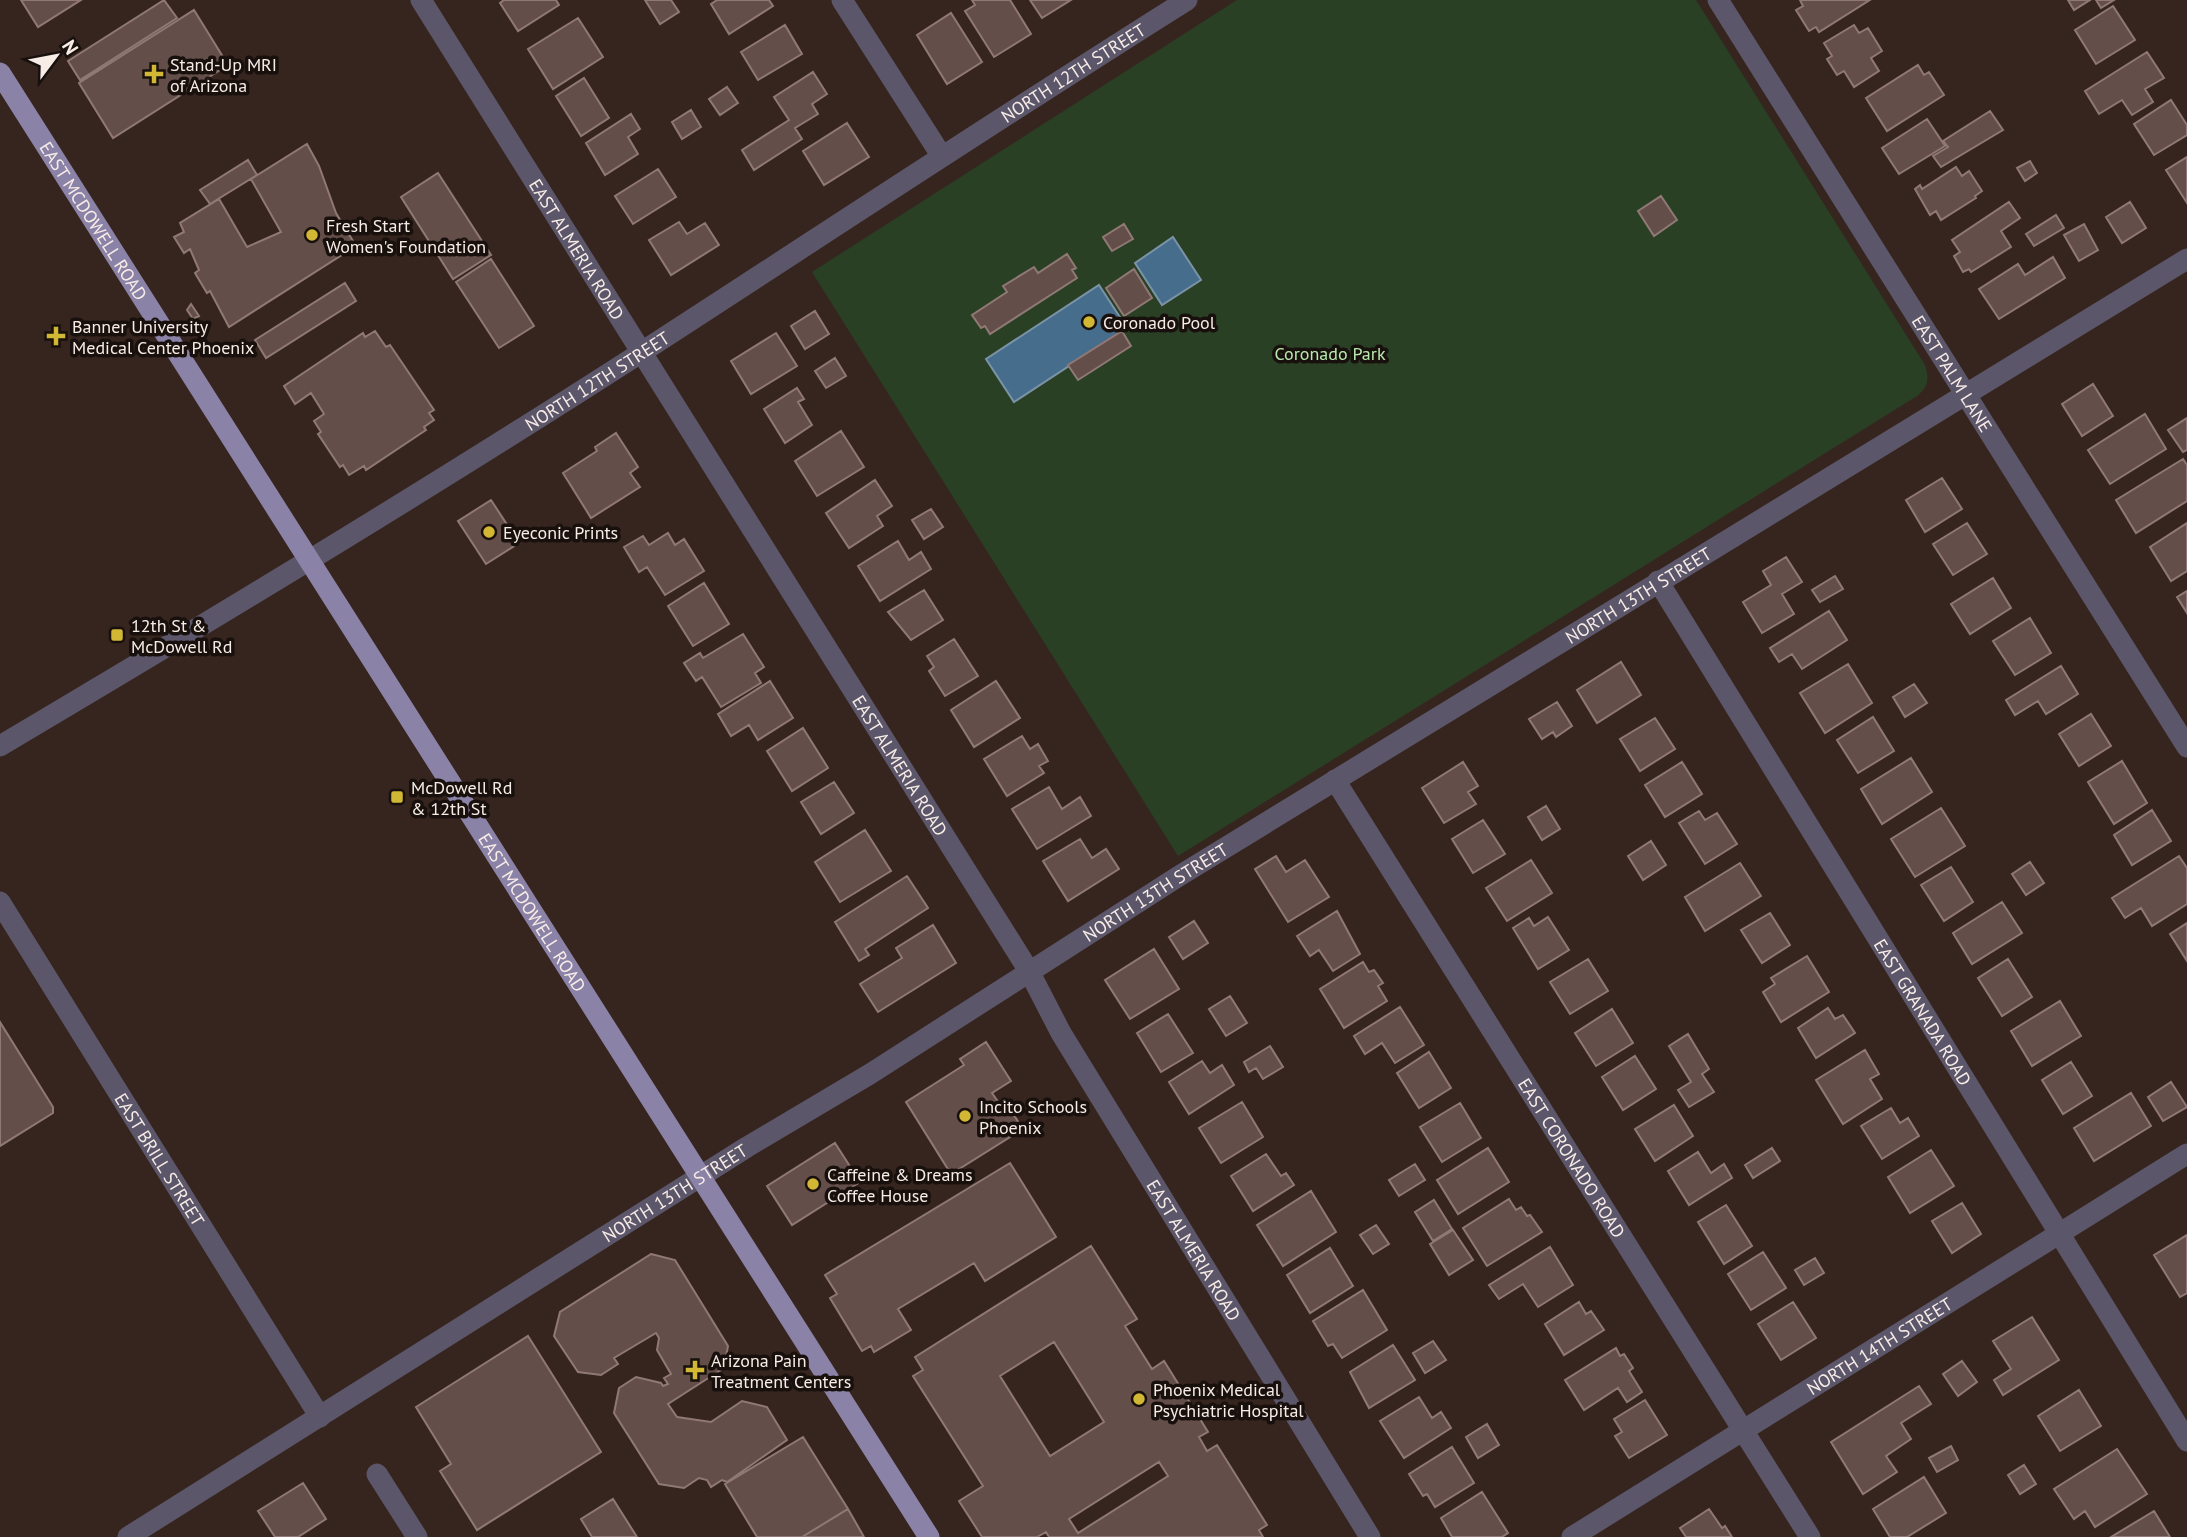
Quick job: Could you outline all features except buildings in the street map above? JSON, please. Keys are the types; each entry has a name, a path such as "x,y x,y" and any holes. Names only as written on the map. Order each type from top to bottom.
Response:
{"main road":[{"name":"EAST MCDOWELL ROAD","path":"0,73 308,561 702,1175 929,1537"}],"street":[{"name":"EAST ALMERIA ROAD","path":"421,0 1029,971 1061,1033 1370,1537"},
{"path":"842,0 941,155"},
{"name":"NORTH 12TH STREET","path":"0,746 308,561 642,352 941,155 1187,0"},
{"name":"EAST PALM LANE","path":"1718,0 2187,747"},
{"name":"NORTH 13TH STREET","path":"128,1537 1335,780 2187,258"},
{"name":"EAST GRANADA ROAD","path":"1658,581 2187,1441"},
{"name":"EAST CORONADO ROAD","path":"1335,780 1810,1537"},
{"name":"EAST BRILL STREET","path":"0,902 320,1417"},
{"name":"NORTH 14TH STREET","path":"1572,1537 2187,1154"},
{"path":"377,1474 417,1537"}],"green space":[{"name":"Coronado Park","path":"1237,0 1696,0 1925,365 1927,378 1924,389 1917,396 1178,856 812,272"}],"water":[{"path":"1173,237 1201,280 1162,305 1135,263"},
{"path":"1099,285 1127,328 1014,402 986,359"}],"place":[{"name":"Stand-Up MRI of Arizona","path":"154,74"},
{"name":"Fresh Start Women's Foundation","path":"312,235"},
{"name":"Coronado Pool","path":"1089,322"},
{"name":"Banner University Medical Center Phoenix","path":"56,336"},
{"name":"Eyeconic Prints","path":"489,532"},
{"name":"12th St & McDowell Rd","path":"117,635"},
{"name":"McDowell Rd & 12th St","path":"397,797"},
{"name":"Incito Schools Phoenix","path":"965,1116"},
{"name":"Caffeine & Dreams Coffee House","path":"813,1184"},
{"name":"Arizona Pain Treatment Centers","path":"695,1370"},
{"name":"Phoenix Medical Psychiatric Hospital","path":"1139,1399"}]}
